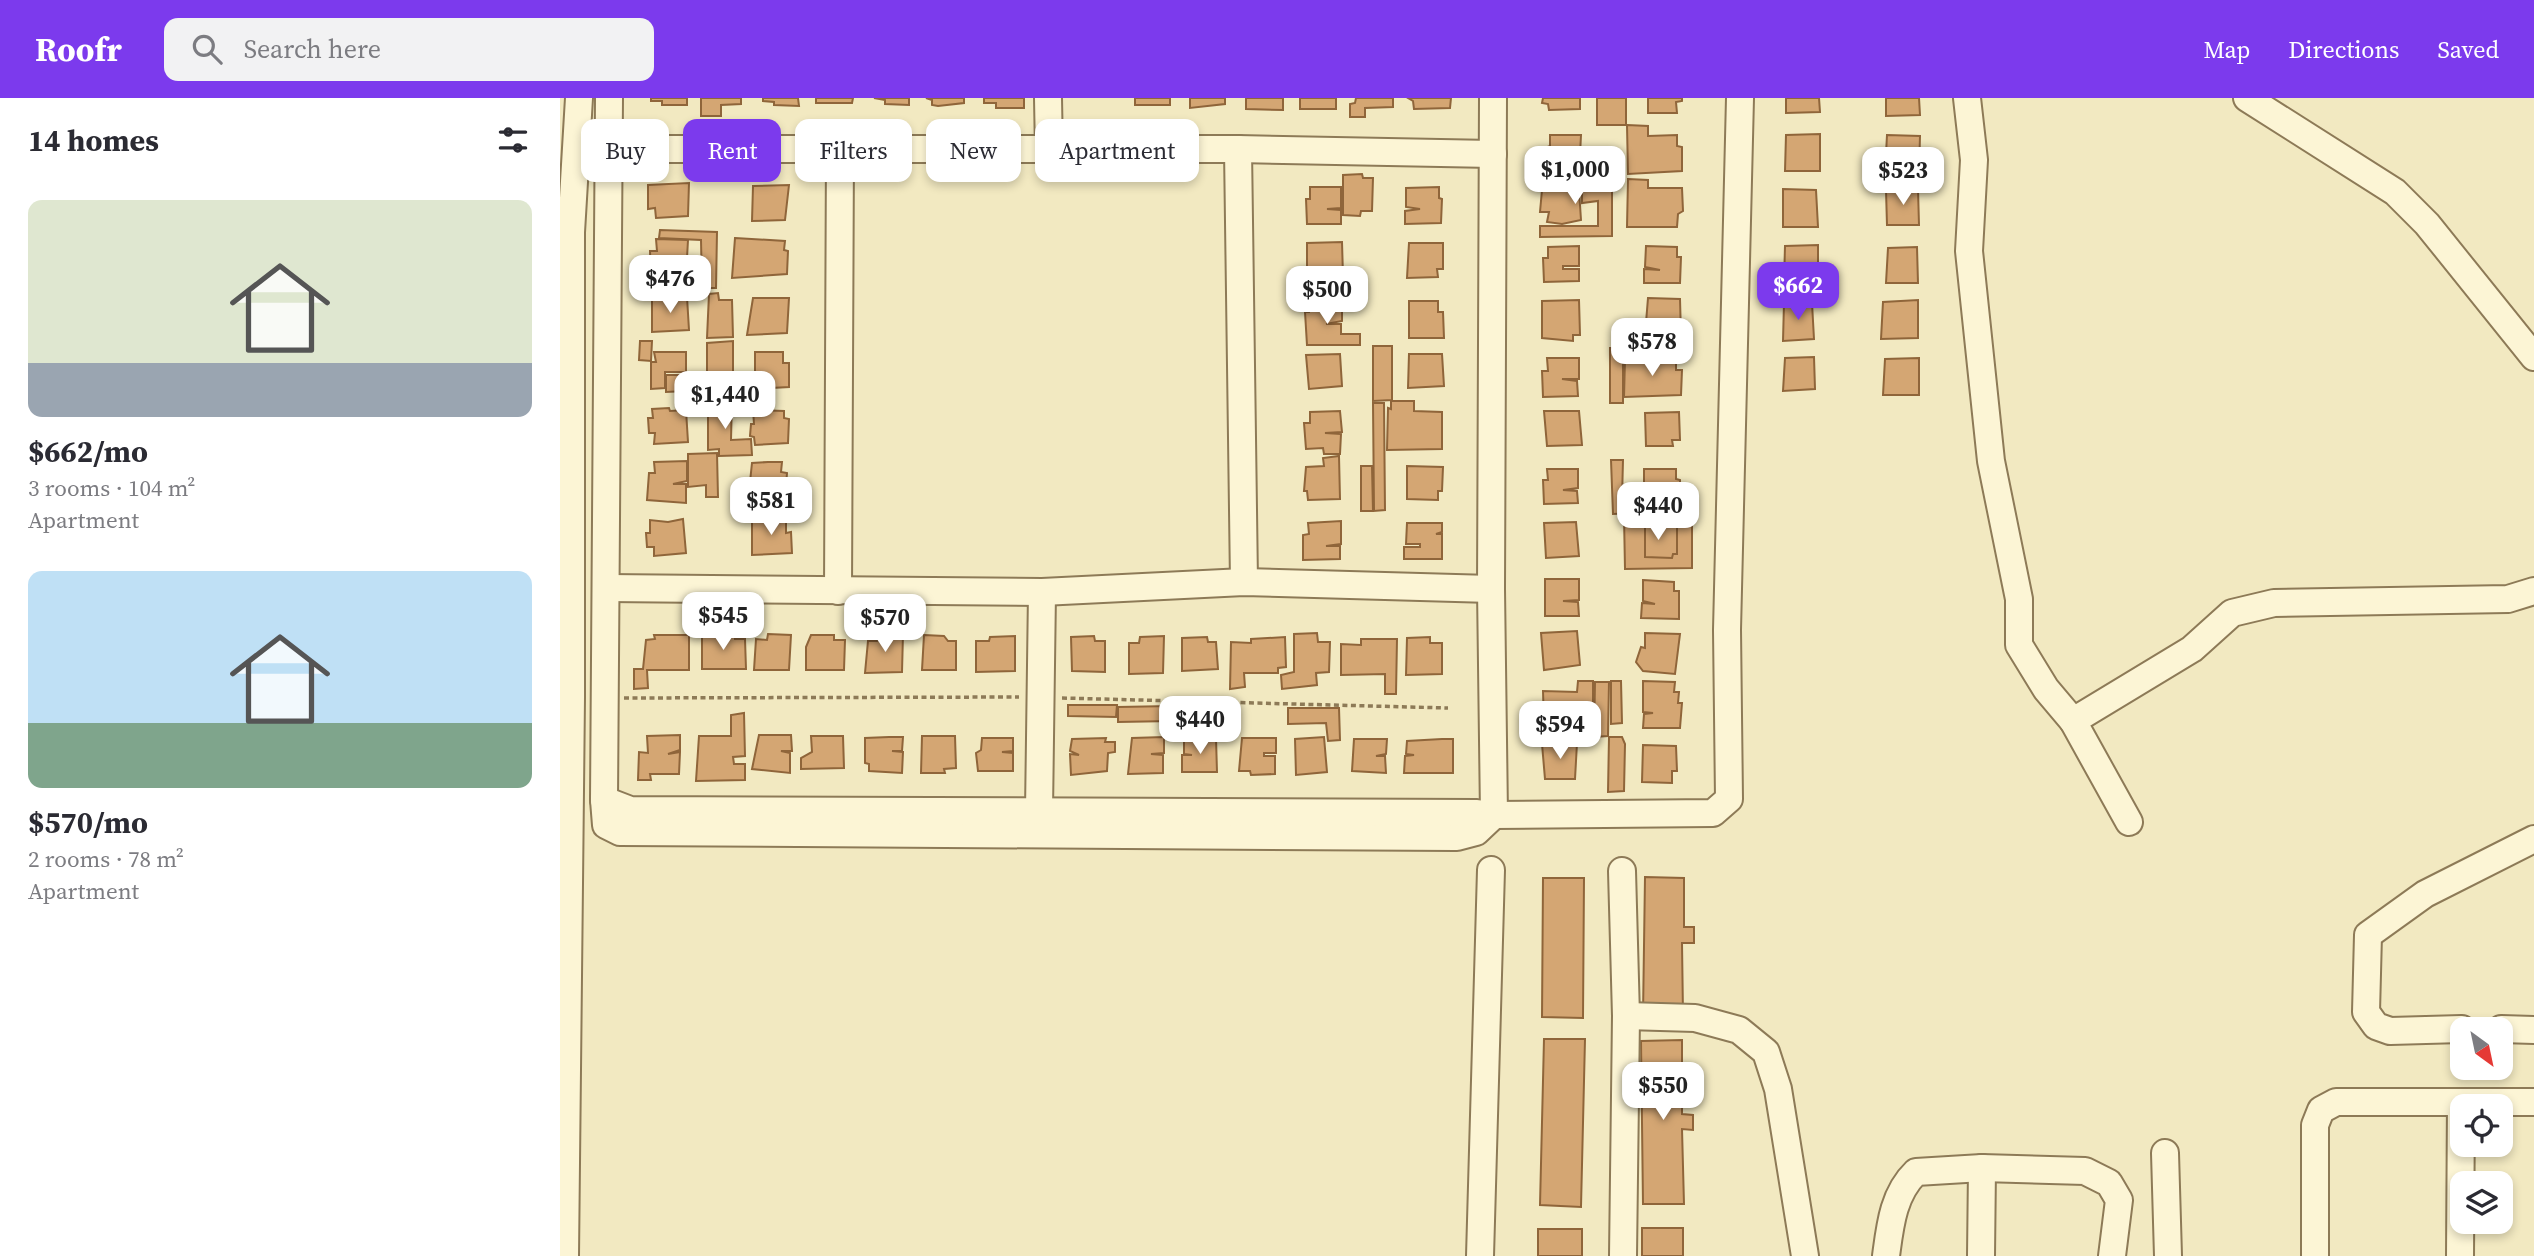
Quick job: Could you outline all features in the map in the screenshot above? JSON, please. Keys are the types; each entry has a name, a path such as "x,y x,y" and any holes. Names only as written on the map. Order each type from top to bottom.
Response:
{"street":[{"path":"565,1256 565,232 579,98"},
{"path":"609,98 609,119"},
{"path":"1048,98 1048,119"},
{"path":"608,182 606,825 620,832 1457,837 1476,832 1491,818 1493,98"},
{"path":"604,800 630,810 1476,813 1491,818 1713,813 1729,799 1727,630 1740,98"},
{"path":"1967,98 1974,160 1969,251 1991,461 2020,599 2019,645 2046,690 2073,721 2129,822"},
{"path":"2248,98 2395,192 2427,224 2534,357"},
{"path":"669,149 795,149"},
{"path":"1238,149 1244,582"},
{"path":"912,150 1035,152"},
{"path":"1199,150 1493,154"},
{"path":"838,591 840,182"},
{"path":"607,589 1042,592 1244,582 1491,589"},
{"path":"2073,721 2192,649 2232,613 2274,603 2508,599 2534,591"},
{"path":"1039,811 1042,592"},
{"path":"2450,1029 2390,1031 2376,1026 2366,1013 2368,936 2425,894 2534,839"},
{"path":"1480,1256 1491,870"},
{"path":"1622,871 1626,1016 1623,1256"},
{"path":"1626,1016 1695,1018 1739,1030 1766,1052 1778,1089 1805,1256"},
{"path":"2513,1029 2534,1030"},
{"path":"2315,1256 2315,1125 2321,1110 2336,1102 2450,1102"},
{"path":"2513,1102 2534,1102"},
{"path":"2165,1153 2168,1256"},
{"path":"2460,1256 2461,1157"},
{"path":"1886,1256 1891,1218 1904,1183 1916,1172 1982,1168 2085,1171 2109,1183 2119,1200 2112,1256"},
{"path":"1981,1256 1982,1168"}],"building":[{"path":"651,98 687,98 687,105 662,105 662,101 651,101"},
{"path":"701,98 741,98 741,104 721,105 721,116 701,116"},
{"path":"763,98 798,98 799,106 774,105 774,102 763,101"},
{"path":"816,98 853,98 852,103 816,103"},
{"path":"874,98 909,98 909,105 885,104 885,100"},
{"path":"926,98 964,98 964,103 938,106 932,105 932,100"},
{"path":"984,98 1024,98 1024,108 996,108 996,103 984,103"},
{"path":"1135,98 1170,98 1170,105 1135,105"},
{"path":"1190,98 1225,98 1225,104 1190,108"},
{"path":"1246,98 1283,98 1283,110 1246,109"},
{"path":"1300,98 1336,98 1336,109 1300,109"},
{"path":"1356,98 1393,98 1393,107 1365,108 1365,117 1350,117 1350,104 1355,103"},
{"path":"1408,98 1451,98 1450,108 1414,109 1413,101"},
{"path":"1543,98 1580,98 1580,109 1549,110 1548,104 1542,103"},
{"path":"1597,98 1626,98 1626,125 1597,125"},
{"path":"1648,98 1682,98 1682,101 1676,102 1677,113 1648,113"},
{"path":"1786,98 1819,98 1820,112 1786,113"},
{"path":"1886,98 1919,98 1920,115 1886,116"},
{"path":"1627,125 1648,126 1648,136 1677,135 1677,146 1682,147 1682,171 1628,174"},
{"path":"1820,134 1820,171 1785,171 1786,135"},
{"path":"1550,135 1581,135 1580,155 1564,157 1580,159 1579,172 1542,171 1545,148 1550,146"},
{"path":"1887,135 1920,136 1919,173 1885,173"},
{"path":"1362,174 1363,178 1373,178 1372,211 1361,211 1360,216 1343,215 1343,175"},
{"path":"1534,179 1612,181 1612,236 1540,237 1540,226 1598,226 1598,201 1582,203 1582,190 1579,190 1581,220 1562,224 1547,222 1549,212 1540,212 1542,190 1533,189"},
{"path":"1628,179 1648,180 1648,188 1682,188 1683,211 1678,214 1677,227 1627,227"},
{"path":"689,183 688,216 656,218 655,208 648,209 648,185"},
{"path":"789,185 785,220 752,221 753,186"},
{"path":"1310,187 1341,187 1341,208 1327,209 1341,210 1341,224 1307,224 1306,199 1310,199"},
{"path":"1439,187 1439,198 1442,199 1441,223 1405,224 1405,211 1420,209 1406,207 1406,188"},
{"path":"1783,189 1816,190 1818,227 1783,227"},
{"path":"1918,189 1919,225 1887,225 1886,190"},
{"path":"660,230 717,232 716,288 702,288 701,240 659,238"},
{"path":"735,238 785,241 784,250 788,251 787,274 732,278"},
{"path":"656,239 688,240 686,276 651,278 650,251 657,251"},
{"path":"1342,242 1343,276 1307,277 1307,243"},
{"path":"1409,243 1443,243 1443,269 1437,269 1438,277 1407,278"},
{"path":"1818,245 1818,280 1784,282 1785,246"},
{"path":"1579,246 1579,266 1563,266 1563,269 1579,269 1579,281 1544,282 1543,258 1548,258 1548,247"},
{"path":"1646,246 1677,247 1677,257 1681,257 1680,283 1644,283 1644,269 1660,270 1645,267"},
{"path":"1917,247 1918,283 1886,283 1888,248"},
{"path":"718,293 719,300 732,300 733,337 707,338 709,294"},
{"path":"687,297 689,330 652,332 652,299"},
{"path":"753,298 789,298 787,333 747,335"},
{"path":"1648,298 1680,299 1681,335 1645,335"},
{"path":"1579,300 1580,335 1573,335 1573,341 1542,338 1542,301"},
{"path":"1918,300 1918,338 1881,339 1883,302"},
{"path":"1409,301 1438,301 1438,312 1443,312 1444,338 1409,338"},
{"path":"1310,302 1342,302 1342,321 1326,324 1341,324 1341,334 1360,334 1360,345 1307,345 1305,312 1309,312"},
{"path":"1784,303 1812,303 1814,339 1783,341"},
{"path":"640,341 652,341 651,361 639,360"},
{"path":"733,341 733,388 707,387 707,343"},
{"path":"1373,346 1392,346 1392,400 1373,401"},
{"path":"1610,348 1623,348 1623,403 1610,403"},
{"path":"654,352 686,352 686,372 665,372 665,388 651,389 651,362 656,362"},
{"path":"755,352 783,352 783,363 789,363 789,387 750,389 752,373 755,373"},
{"path":"1340,354 1342,386 1309,389 1306,355"},
{"path":"1409,354 1442,354 1444,386 1408,388"},
{"path":"1814,357 1815,389 1783,391 1785,358"},
{"path":"1547,358 1579,358 1579,379 1562,379 1577,381 1578,396 1543,397 1542,371 1548,371"},
{"path":"1919,358 1919,395 1883,395 1885,359"},
{"path":"1625,359 1676,359 1676,370 1682,370 1681,395 1624,397"},
{"path":"666,375 686,375 686,391 666,392"},
{"path":"718,398 732,398 731,440 751,439 752,455 719,456 719,449 708,450 708,405 717,407"},
{"path":"1391,401 1414,401 1414,411 1442,412 1442,449 1387,450 1388,408 1391,409"},
{"path":"1373,403 1384,403 1385,510 1374,511"},
{"path":"669,408 670,411 686,410 688,442 654,444 655,433 649,433 648,418 653,418 652,409"},
{"path":"753,410 784,411 784,418 789,419 788,443 755,445 754,437 750,436 751,424 754,424"},
{"path":"1340,411 1342,432 1325,433 1341,434 1340,454 1324,454 1323,448 1306,449 1304,423 1310,423 1310,412"},
{"path":"1544,411 1579,411 1582,445 1547,446"},
{"path":"1679,412 1680,440 1672,440 1673,446 1646,446 1645,413"},
{"path":"717,453 718,497 706,497 706,485 688,487 688,454"},
{"path":"1339,456 1340,499 1308,500 1307,491 1304,491 1306,467 1324,466 1323,458"},
{"path":"1611,460 1623,460 1622,499 1634,499 1635,513 1613,514"},
{"path":"687,461 687,481 673,484 686,484 686,503 647,500 649,473 655,473 654,462"},
{"path":"782,462 781,472 787,473 785,498 781,497 781,501 749,498 749,485 767,486 750,482 752,463"},
{"path":"1361,466 1372,466 1373,511 1361,511"},
{"path":"1407,466 1443,467 1442,491 1438,491 1438,500 1407,499"},
{"path":"1547,469 1578,469 1578,488 1563,490 1577,491 1578,503 1544,504 1543,480 1548,480"},
{"path":"1644,469 1676,469 1676,479 1680,480 1680,505 1670,506 1670,513 1654,513 1654,506 1644,506 1644,492 1656,492 1644,490"},
{"path":"1692,515 1692,568 1625,569 1624,516"},
{"path":"683,519 686,553 654,556 654,547 647,547 646,533 650,533 650,520 668,522"},
{"path":"786,519 786,533 791,532 792,553 752,555 752,520"},
{"path":"1341,521 1341,544 1326,546 1340,546 1340,559 1303,560 1303,535 1309,534 1308,523"},
{"path":"1576,522 1579,556 1546,558 1544,523"},
{"path":"1407,523 1442,523 1442,532 1436,534 1442,534 1442,559 1404,559 1404,547 1420,547 1420,544 1406,544"},
{"path":"1645,524 1677,524 1677,554 1673,554 1672,558 1645,557"},
{"path":"1545,579 1579,579 1579,600 1563,601 1578,602 1579,616 1545,616"},
{"path":"1643,580 1674,582 1674,591 1679,591 1679,619 1641,618 1642,603 1655,604 1643,601"},
{"path":"1577,631 1580,665 1544,670 1541,633"},
{"path":"1317,633 1318,642 1330,642 1329,672 1316,673 1317,685 1282,689 1281,675 1294,672 1294,634"},
{"path":"1645,633 1680,634 1675,674 1643,671 1636,662 1641,647 1645,648"},
{"path":"768,634 791,635 789,670 754,670 756,639 767,640"},
{"path":"879,634 903,634 902,672 865,673 868,641 877,641"},
{"path":"654,635 689,635 689,670 647,670 648,688 634,689 634,669 643,669 646,640 655,639"},
{"path":"702,635 735,635 735,639 745,639 746,669 702,669"},
{"path":"811,635 834,635 834,640 845,640 844,670 806,670 806,647"},
{"path":"924,635 944,636 948,641 956,641 956,670 922,670"},
{"path":"1015,636 1015,671 976,672 976,641 989,641 990,637"},
{"path":"1094,636 1095,641 1105,641 1105,672 1072,671 1071,637"},
{"path":"1164,636 1163,673 1129,674 1129,643 1139,643 1140,637"},
{"path":"1207,637 1208,642 1216,642 1218,669 1182,671 1182,638"},
{"path":"1285,637 1286,667 1278,668 1278,673 1244,673 1245,687 1230,689 1231,642 1251,643 1251,639"},
{"path":"1430,637 1430,643 1442,643 1442,674 1406,675 1407,638"},
{"path":"1361,639 1397,639 1396,694 1385,694 1385,674 1341,675 1341,644 1361,645"},
{"path":"1578,681 1593,681 1593,723 1544,725 1543,691 1577,692"},
{"path":"1611,681 1621,681 1622,723 1611,724"},
{"path":"1643,681 1675,682 1674,692 1679,692 1678,703 1682,703 1680,728 1643,728 1644,714 1653,713 1643,712"},
{"path":"1595,682 1609,682 1608,736 1594,737"},
{"path":"1068,705 1117,705 1116,717 1068,716"},
{"path":"1171,706 1172,721 1118,722 1118,707"},
{"path":"1288,708 1339,708 1340,740 1328,741 1326,723 1288,724"},
{"path":"744,713 745,756 733,757 734,764 745,764 745,780 696,781 699,736 731,736 731,715"},
{"path":"680,735 680,750 668,754 680,752 679,774 650,774 651,780 638,780 639,752 648,753 647,736"},
{"path":"759,735 791,735 792,751 781,751 790,753 790,773 752,769"},
{"path":"811,736 843,736 844,768 801,769 801,758 812,752"},
{"path":"922,736 955,736 956,768 944,769 945,773 921,773"},
{"path":"903,737 902,751 892,751 903,752 902,773 869,771 869,764 865,763 865,738"},
{"path":"1164,737 1164,753 1151,754 1163,755 1163,773 1128,774 1132,738"},
{"path":"1324,737 1327,772 1296,775 1295,739"},
{"path":"1609,737 1622,737 1625,744 1624,791 1608,792"},
{"path":"982,738 1013,738 1013,751 1002,752 1013,753 1013,771 978,771 976,753 981,750"},
{"path":"1106,738 1105,742 1115,742 1115,752 1108,753 1107,771 1071,775 1070,754 1079,755 1070,751 1072,739"},
{"path":"1216,738 1217,772 1182,772 1182,755 1192,755 1184,754 1184,740"},
{"path":"1242,738 1276,738 1276,753 1264,753 1264,756 1275,756 1275,774 1251,775 1250,771 1239,771"},
{"path":"1354,739 1387,739 1386,754 1376,756 1385,756 1386,773 1352,771"},
{"path":"1453,739 1453,773 1404,773 1405,756 1414,755 1406,754 1407,741"},
{"path":"1577,743 1575,779 1545,779 1542,744"},
{"path":"1643,745 1676,746 1677,771 1672,771 1672,783 1642,782"},
{"path":"1645,877 1684,878 1684,927 1694,927 1694,943 1682,943 1683,1015 1643,1015"},
{"path":"1543,878 1584,878 1583,1018 1542,1017"},
{"path":"1544,1039 1585,1039 1581,1207 1540,1205"},
{"path":"1682,1040 1682,1114 1693,1115 1693,1130 1682,1129 1684,1204 1643,1204 1641,1041"},
{"path":"1642,1228 1683,1228 1683,1256 1642,1256"},
{"path":"1538,1229 1582,1229 1582,1256 1538,1256"}]}
